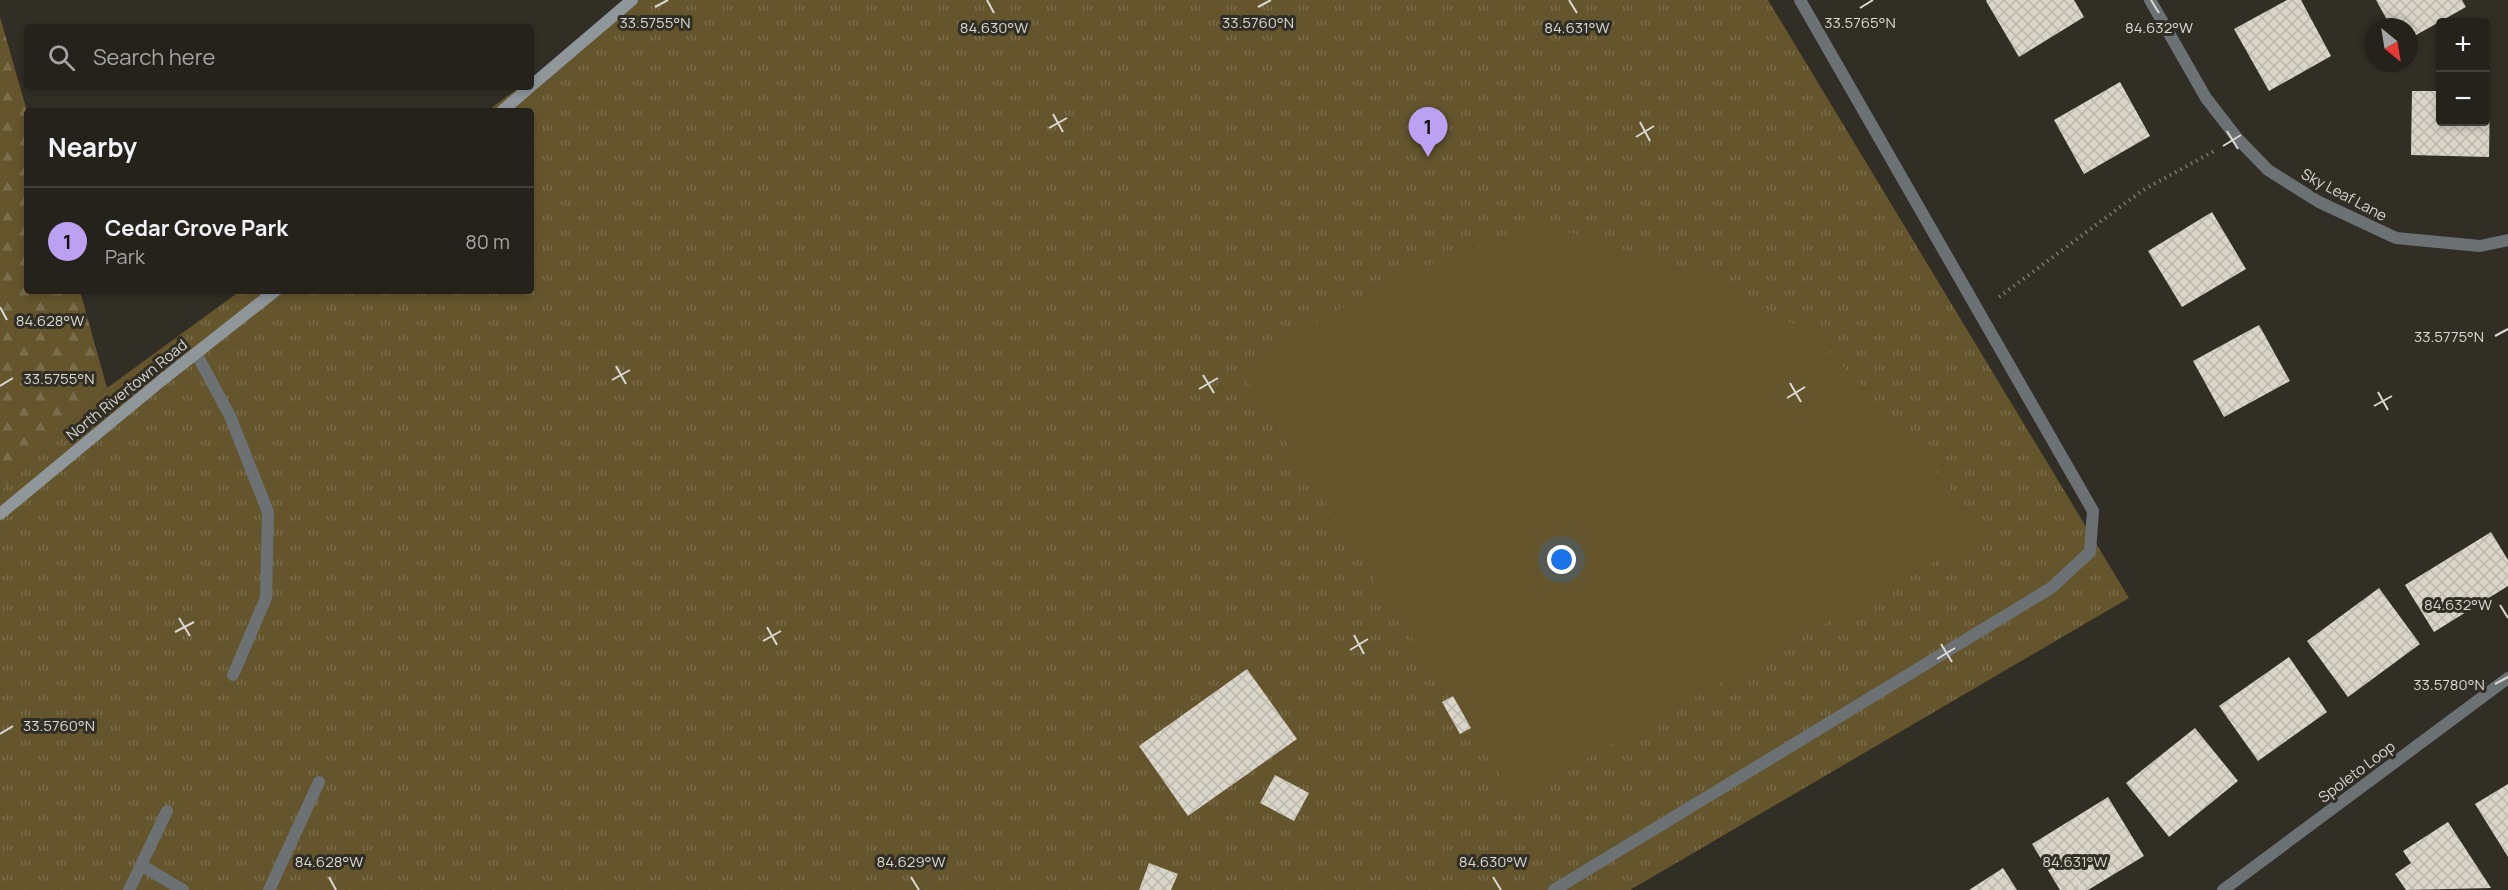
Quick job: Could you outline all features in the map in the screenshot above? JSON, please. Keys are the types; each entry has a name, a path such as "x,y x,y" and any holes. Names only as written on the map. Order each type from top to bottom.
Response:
{"street":[{"path":"534,84 632,0"},
{"path":"1554,890 2051,588 2090,552 2093,511 1800,0"},
{"name":"Sky Leaf Lane","path":"2150,0 2206,98 2237,138 2268,170 2319,202 2396,238 2480,246 2508,240"},
{"path":"506,108 527,90"},
{"name":"North Rivertown Road","path":"0,514 271,294"},
{"path":"196,353 230,416 268,512 266,597 233,675"},
{"name":"Spoleto Loop","path":"2223,890 2508,678"},
{"path":"270,890 319,782"},
{"path":"129,890 167,811"},
{"path":"141,865 183,890"}],"path":[{"path":"1979,312 2143,190 2237,138"}],"green space":[{"path":"639,0 1768,0 2129,598 1630,890 0,890 0,491 107,388 236,294 534,294 534,108 491,108 516,90 534,90 534,77"},
{"path":"0,17 26,108 24,108 24,294 81,294 107,388 0,491"},
{"path":"1542,224 1706,276 1810,333 1901,427 1985,533 1515,799 1239,368 1394,278"}],"building":[{"path":"1987,0 2074,0 2084,17 2019,57"},
{"path":"2287,0 2301,0 2331,56 2269,91 2234,29"},
{"path":"2376,0 2462,0 2466,7 2446,18 2436,18 2436,24 2418,34 2418,18 2386,18"},
{"path":"2120,82 2150,136 2084,174 2054,120"},
{"path":"2412,91 2436,91 2436,126 2489,126 2489,157 2411,155"},
{"path":"2212,212 2246,269 2182,307 2148,251"},
{"path":"2259,325 2290,381 2224,417 2193,361"},
{"path":"2491,532 2508,560 2508,586 2434,632 2405,585"},
{"path":"2379,588 2420,644 2348,697 2307,641"},
{"path":"2289,657 2327,712 2258,761 2219,706"},
{"path":"1247,669 1297,739 1188,816 1139,746"},
{"path":"1453,696 1471,728 1460,734 1442,702"},
{"path":"2195,728 2238,781 2169,837 2126,783"},
{"path":"1275,775 1309,793 1294,821 1260,803"},
{"path":"2508,784 2508,857 2475,804"},
{"path":"2108,797 2144,856 2088,890 2060,890 2032,844"},
{"path":"2448,822 2491,888 2406,890 2395,874 2411,863 2403,851"},
{"path":"1149,863 1178,874 1171,890 1139,890"},
{"path":"2003,868 2017,890 1969,890"}],"place":[{"name":"Cedar Grove Park","path":"1428,157"}]}
